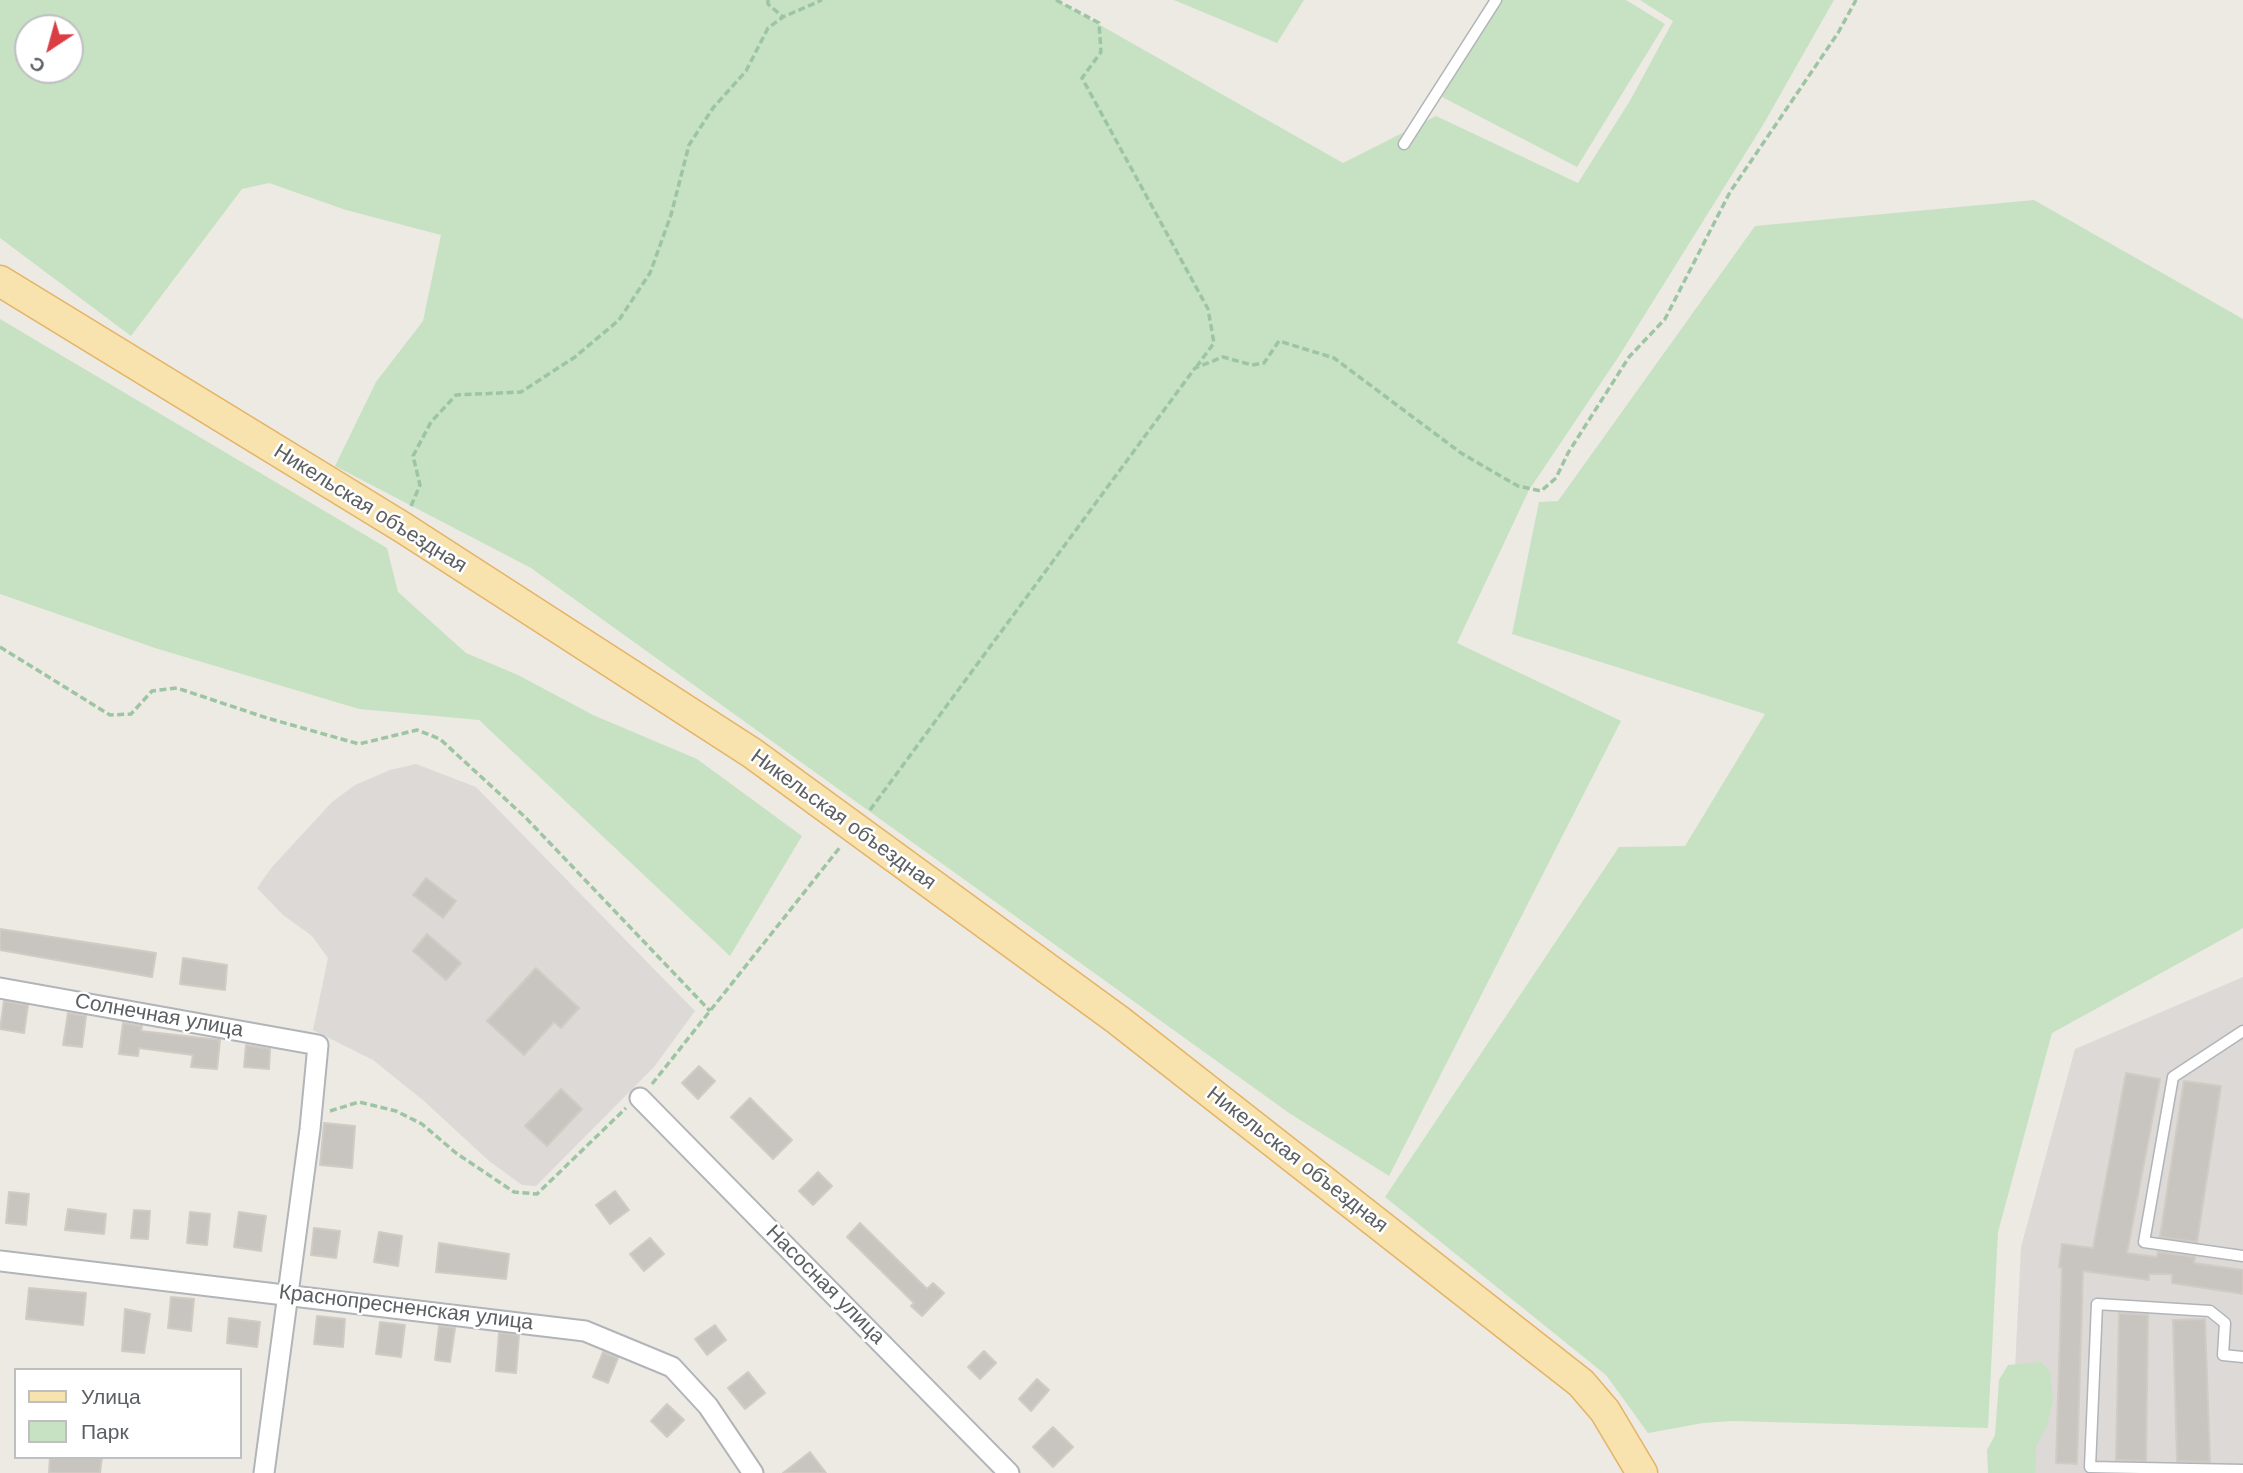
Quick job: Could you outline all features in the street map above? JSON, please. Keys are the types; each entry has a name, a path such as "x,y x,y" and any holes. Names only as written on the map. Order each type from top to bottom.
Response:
{"main road":[{"name":"Никельская объездная","path":"0,281 402,527 752,753 1118,1020 1581,1383 1605,1411 1623,1442"},
{"path":"1623,1442 1631,1473"},
{"path":"1623,1442 1642,1473"}],"street":[{"name":"Солнечная улица","path":"0,988 318,1045 310,1129"},
{"name":"Насосная улица","path":"640,1098 1009,1473"},
{"path":"264,1473 310,1129"},
{"name":"Краснопресненская улица","path":"0,1261 287,1293 585,1331 672,1367 708,1406 753,1473"}],"lane":[{"path":"1404,144 1496,0"},
{"path":"2243,1031 2173,1077 2144,1242 2243,1256"},
{"path":"2243,1357 2223,1355 2225,1323 2210,1311 2097,1304 2090,1467 2243,1470"}],"path":[{"path":"768,0 768,4 783,17"},
{"path":"402,527 420,485 413,456 431,422 456,395 521,392 575,357 620,320 650,273 671,215 689,145 713,108 746,71 768,28 783,17 822,0"},
{"path":"310,1129 326,1113 359,1101 396,1111 422,1124 456,1153 514,1192 537,1194 595,1136 640,1098 710,1011 905,765 1214,343 1208,309 1082,78 1101,52 1099,23 1056,0"},
{"path":"1195,368 1223,357 1252,365 1264,363 1279,341 1334,358 1461,453 1518,486 1541,491 1556,478 1568,453 1629,358 1665,319 1730,192 1838,33 1856,0"},
{"path":"0,647 110,715 131,715 152,691 177,688 267,718 359,744 417,730 440,739 526,818 710,1011"}],"shaded area":[{"path":"416,764 476,787 695,1011 654,1067 536,1186 522,1185 489,1161 424,1101 373,1060 313,1030 328,958 312,936 283,915 257,888 272,867 332,802 355,785 390,770"},
{"path":"2243,977 2243,1473 2010,1473 2021,1247 2075,1049"}],"green space":[{"path":"0,0 1056,0 1343,163 1436,116 1578,183 1631,99 1673,21 1640,0 1834,0 1763,125 1619,356 1529,490 1457,643 1621,721 1389,1176 1289,1113 531,568 335,466 376,382 423,321 441,235 346,210 269,183 242,189 131,336 0,238"},
{"path":"1174,0 1304,0 1277,43"},
{"path":"1497,0 1626,0 1665,24 1577,167 1442,97"},
{"path":"2034,200 2243,319 2243,928 2052,1033 1998,1232 1988,1428 1733,1421 1703,1423 1648,1433 1606,1375 1385,1197 1619,847 1685,846 1765,714 1512,634 1539,502 1558,501 1755,226"},
{"path":"0,319 387,548 398,592 466,653 518,675 593,715 697,759 802,836 730,956 479,720 359,709 155,648 0,594"},
{"path":"2041,1362 2050,1372 2053,1399 2047,1426 2036,1446 2035,1473 1988,1473 1987,1450 1995,1435 1999,1380 2008,1365"}],"building":[{"path":"426,878 456,901 443,918 413,895"},
{"path":"0,929 156,953 152,977 0,950"},
{"path":"427,934 461,963 446,980 413,951"},
{"path":"183,958 227,965 225,990 180,984"},
{"path":"536,968 579,1008 561,1028 554,1022 524,1055 487,1021"},
{"path":"4,1001 28,1005 24,1033 0,1029"},
{"path":"68,1013 86,1016 82,1047 63,1045"},
{"path":"123,1023 142,1026 141,1031 220,1040 217,1069 191,1067 193,1055 139,1048 138,1056 119,1054"},
{"path":"246,1045 270,1049 269,1069 244,1067"},
{"path":"699,1066 715,1081 698,1099 682,1083"},
{"path":"2126,1073 2160,1079 2127,1253 2157,1257 2158,1252 2195,1257 2194,1263 2243,1270 2243,1294 2172,1283 2172,1274 2149,1274 2149,1280 2083,1271 2077,1464 2056,1463 2062,1268 2059,1267 2062,1244 2093,1248"},
{"path":"2184,1081 2221,1086 2197,1242 2160,1237"},
{"path":"561,1089 582,1109 547,1146 525,1126"},
{"path":"750,1098 792,1140 773,1159 731,1117"},
{"path":"324,1123 355,1126 352,1168 320,1165"},
{"path":"818,1172 832,1186 813,1205 799,1191"},
{"path":"615,1191 629,1210 610,1224 596,1205"},
{"path":"9,1192 29,1194 26,1225 6,1223"},
{"path":"68,1209 106,1214 104,1234 65,1230"},
{"path":"134,1210 150,1211 148,1239 131,1238"},
{"path":"190,1212 210,1214 207,1245 187,1243"},
{"path":"239,1212 266,1216 261,1251 234,1247"},
{"path":"860,1223 927,1289 933,1283 944,1293 922,1316 911,1306 914,1303 847,1237"},
{"path":"314,1228 340,1231 336,1258 311,1255"},
{"path":"379,1232 402,1236 398,1266 374,1262"},
{"path":"650,1238 664,1254 644,1271 630,1254"},
{"path":"439,1243 509,1254 506,1279 436,1272"},
{"path":"29,1288 86,1293 83,1325 26,1319"},
{"path":"171,1297 194,1299 191,1331 168,1328"},
{"path":"125,1309 150,1314 144,1353 122,1351"},
{"path":"2119,1313 2148,1315 2146,1461 2116,1460"},
{"path":"317,1316 345,1319 343,1347 314,1344"},
{"path":"229,1318 260,1322 257,1347 227,1343"},
{"path":"2205,1319 2210,1462 2177,1461 2173,1320"},
{"path":"380,1322 405,1325 401,1357 376,1354"},
{"path":"715,1325 726,1340 707,1355 695,1339"},
{"path":"439,1326 455,1328 450,1362 435,1360"},
{"path":"499,1333 519,1335 516,1373 496,1371"},
{"path":"984,1351 996,1363 980,1379 968,1367"},
{"path":"603,1352 618,1358 608,1383 593,1377"},
{"path":"748,1372 765,1393 745,1409 728,1388"},
{"path":"1037,1379 1049,1390 1031,1411 1019,1399"},
{"path":"667,1404 684,1420 667,1437 651,1421"},
{"path":"1053,1427 1073,1447 1053,1467 1033,1447"},
{"path":"810,1452 826,1473 783,1473"},
{"path":"50,1459 102,1459 100,1473 49,1473"}]}
